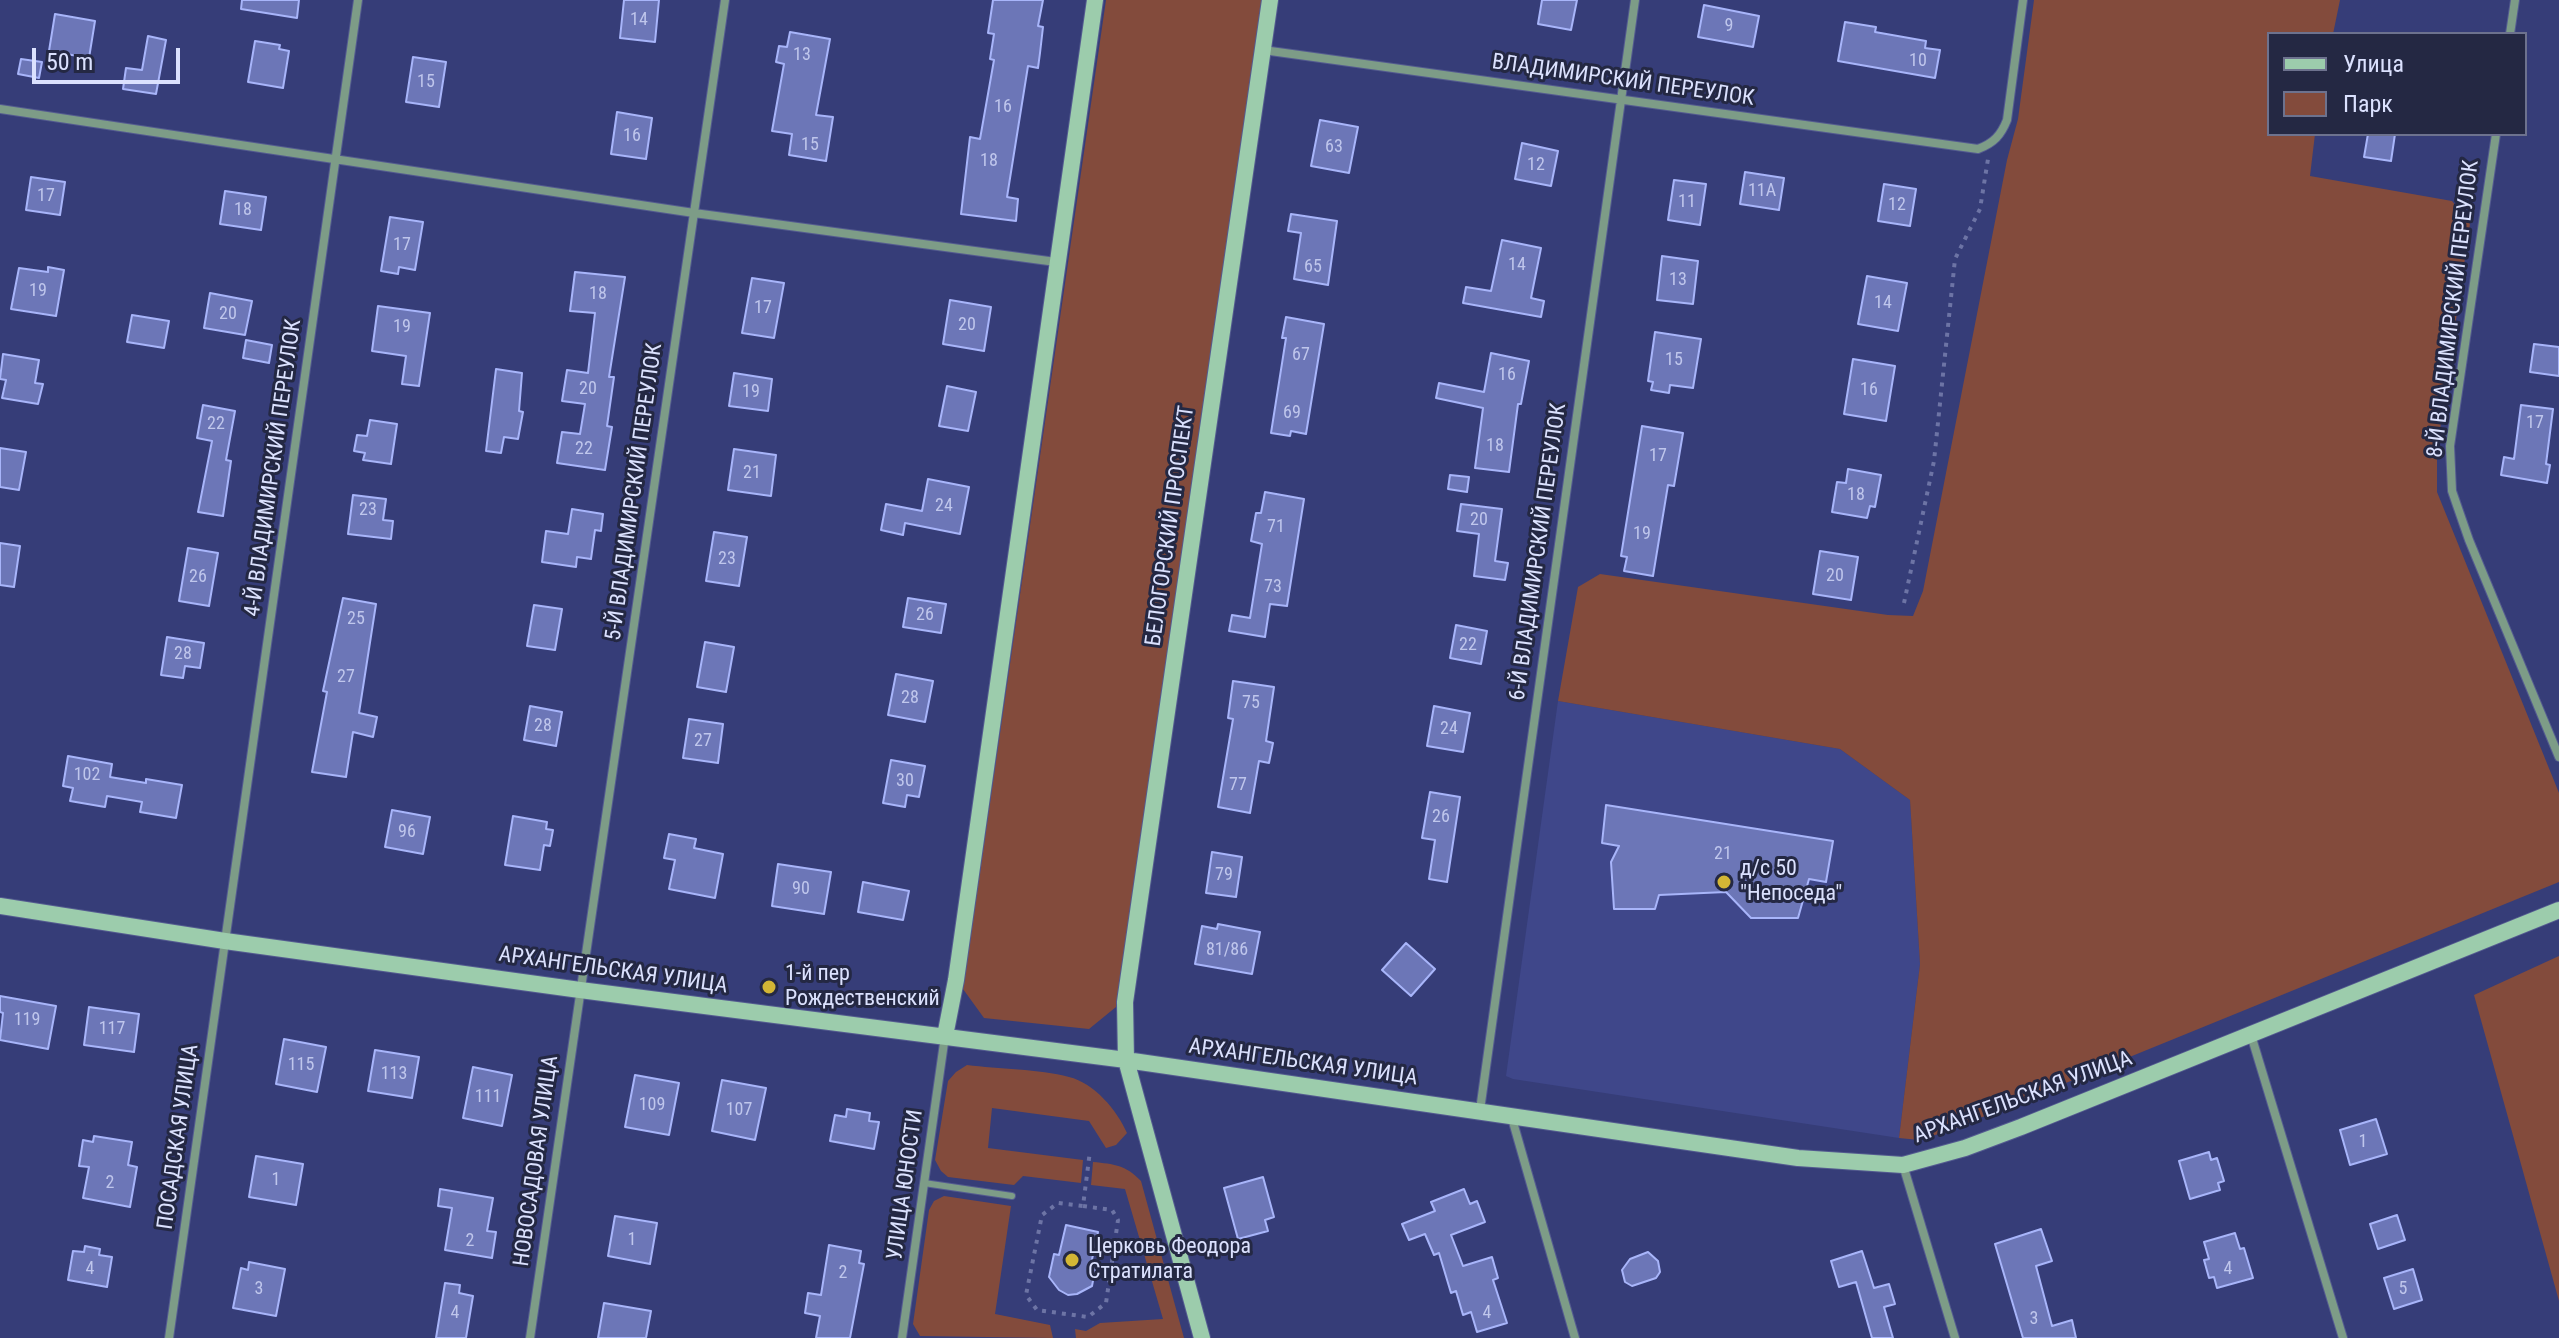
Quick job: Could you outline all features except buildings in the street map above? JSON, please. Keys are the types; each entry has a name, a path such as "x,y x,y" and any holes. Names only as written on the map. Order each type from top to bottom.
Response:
{"street":[{"name":"4-Й ВЛАДИМИРСКИЙ ПЕРЕУЛОК","path":"225,941 358,0"},
{"name":"5-Й ВЛАДИМИРСКИЙ ПЕРЕУЛОК","path":"580,990 725,0"},
{"path":"945,1036 956,980 1095,0"},
{"name":"БЕЛОГОРСКИЙ ПРОСПЕКТ","path":"1202,1338 1126,1060 1125,1002 1270,0"},
{"name":"6-Й ВЛАДИМИРСКИЙ ПЕРЕУЛОК","path":"1480,1110 1635,0"},
{"path":"1990,145 2002,133 2007,120 2023,0"},
{"path":"2510,32 2515,0"},
{"name":"ВЛАДИМИРСКИЙ ПЕРЕУЛОК","path":"1262,50 1978,149 1990,145"},
{"path":"0,109 694,213 1056,262"},
{"name":"8-Й ВЛАДИМИРСКИЙ ПЕРЕУЛОК","path":"2496,136 2450,446 2452,491 2469,540 2559,757"},
{"name":"АРХАНГЕЛЬСКАЯ УЛИЦА","path":"0,906 580,990 1126,1060 1798,1158 1903,1165 1993,1138 2559,910"},
{"name":"ПОСАДСКАЯ УЛИЦА","path":"169,1338 225,941"},
{"name":"НОВОСАДОВАЯ УЛИЦА","path":"530,1338 580,990"},
{"path":"2251,1034 2343,1338"},
{"name":"УЛИЦА ЮНОСТИ","path":"902,1338 945,1036"},
{"path":"1511,1114 1575,1338"},
{"path":"1903,1165 1955,1338"}],"lane":[{"path":"924,1183 1012,1196"}],"path":[{"path":"1904,603 1934,461 1955,259 1980,209 1990,145"},
{"path":"1083,1206 1090,1151"},
{"path":"1058,1203 1083,1206 1112,1210 1118,1220 1106,1303 1088,1317 1037,1310 1026,1295 1042,1215 1058,1203"}],"shaded area":[{"name":"д/с 50 \"Непоседа\"","path":"1558,701 1840,749 1910,800 1920,964 1899,1138 1506,1076"}],"green space":[{"path":"1106,0 1262,0 1116,1007 1089,1029 984,1018 963,989"},
{"path":"2034,0 2340,0 2333,32 2267,32 2267,136 2315,136 2310,176 2452,201 2470,224 2437,450 2437,492 2559,793 2559,882 1948,1131 1919,1140 1899,1138 1920,964 1910,800 1840,749 1558,701 1578,587 1600,574 1913,616 1923,591 2007,160 2018,119"},
{"path":"2559,956 2559,1301 2474,995"},
{"path":"967,1065 1045,1072 1078,1080 1104,1099 1127,1133 1116,1145 1106,1148 1089,1121 992,1108 988,1148 1083,1160 1081,1183 1023,1176 1014,1185 948,1177 935,1160 948,1081"},
{"path":"1093,1162 1119,1166 1141,1181 1184,1338 1076,1338 1075,1329 1086,1331 1100,1323 1163,1319 1125,1189 1091,1185"},
{"path":"944,1196 1011,1206 995,1314 1050,1325 1053,1338 920,1336 913,1324 929,1210 934,1201"}],"place":[{"name":"д/с 50 \"Непоседа\"","path":"1724,882"},
{"name":"1-й пер Рождественский","path":"769,987"},
{"name":"Церковь Феодора Стратилата","path":"1072,1260"}]}
